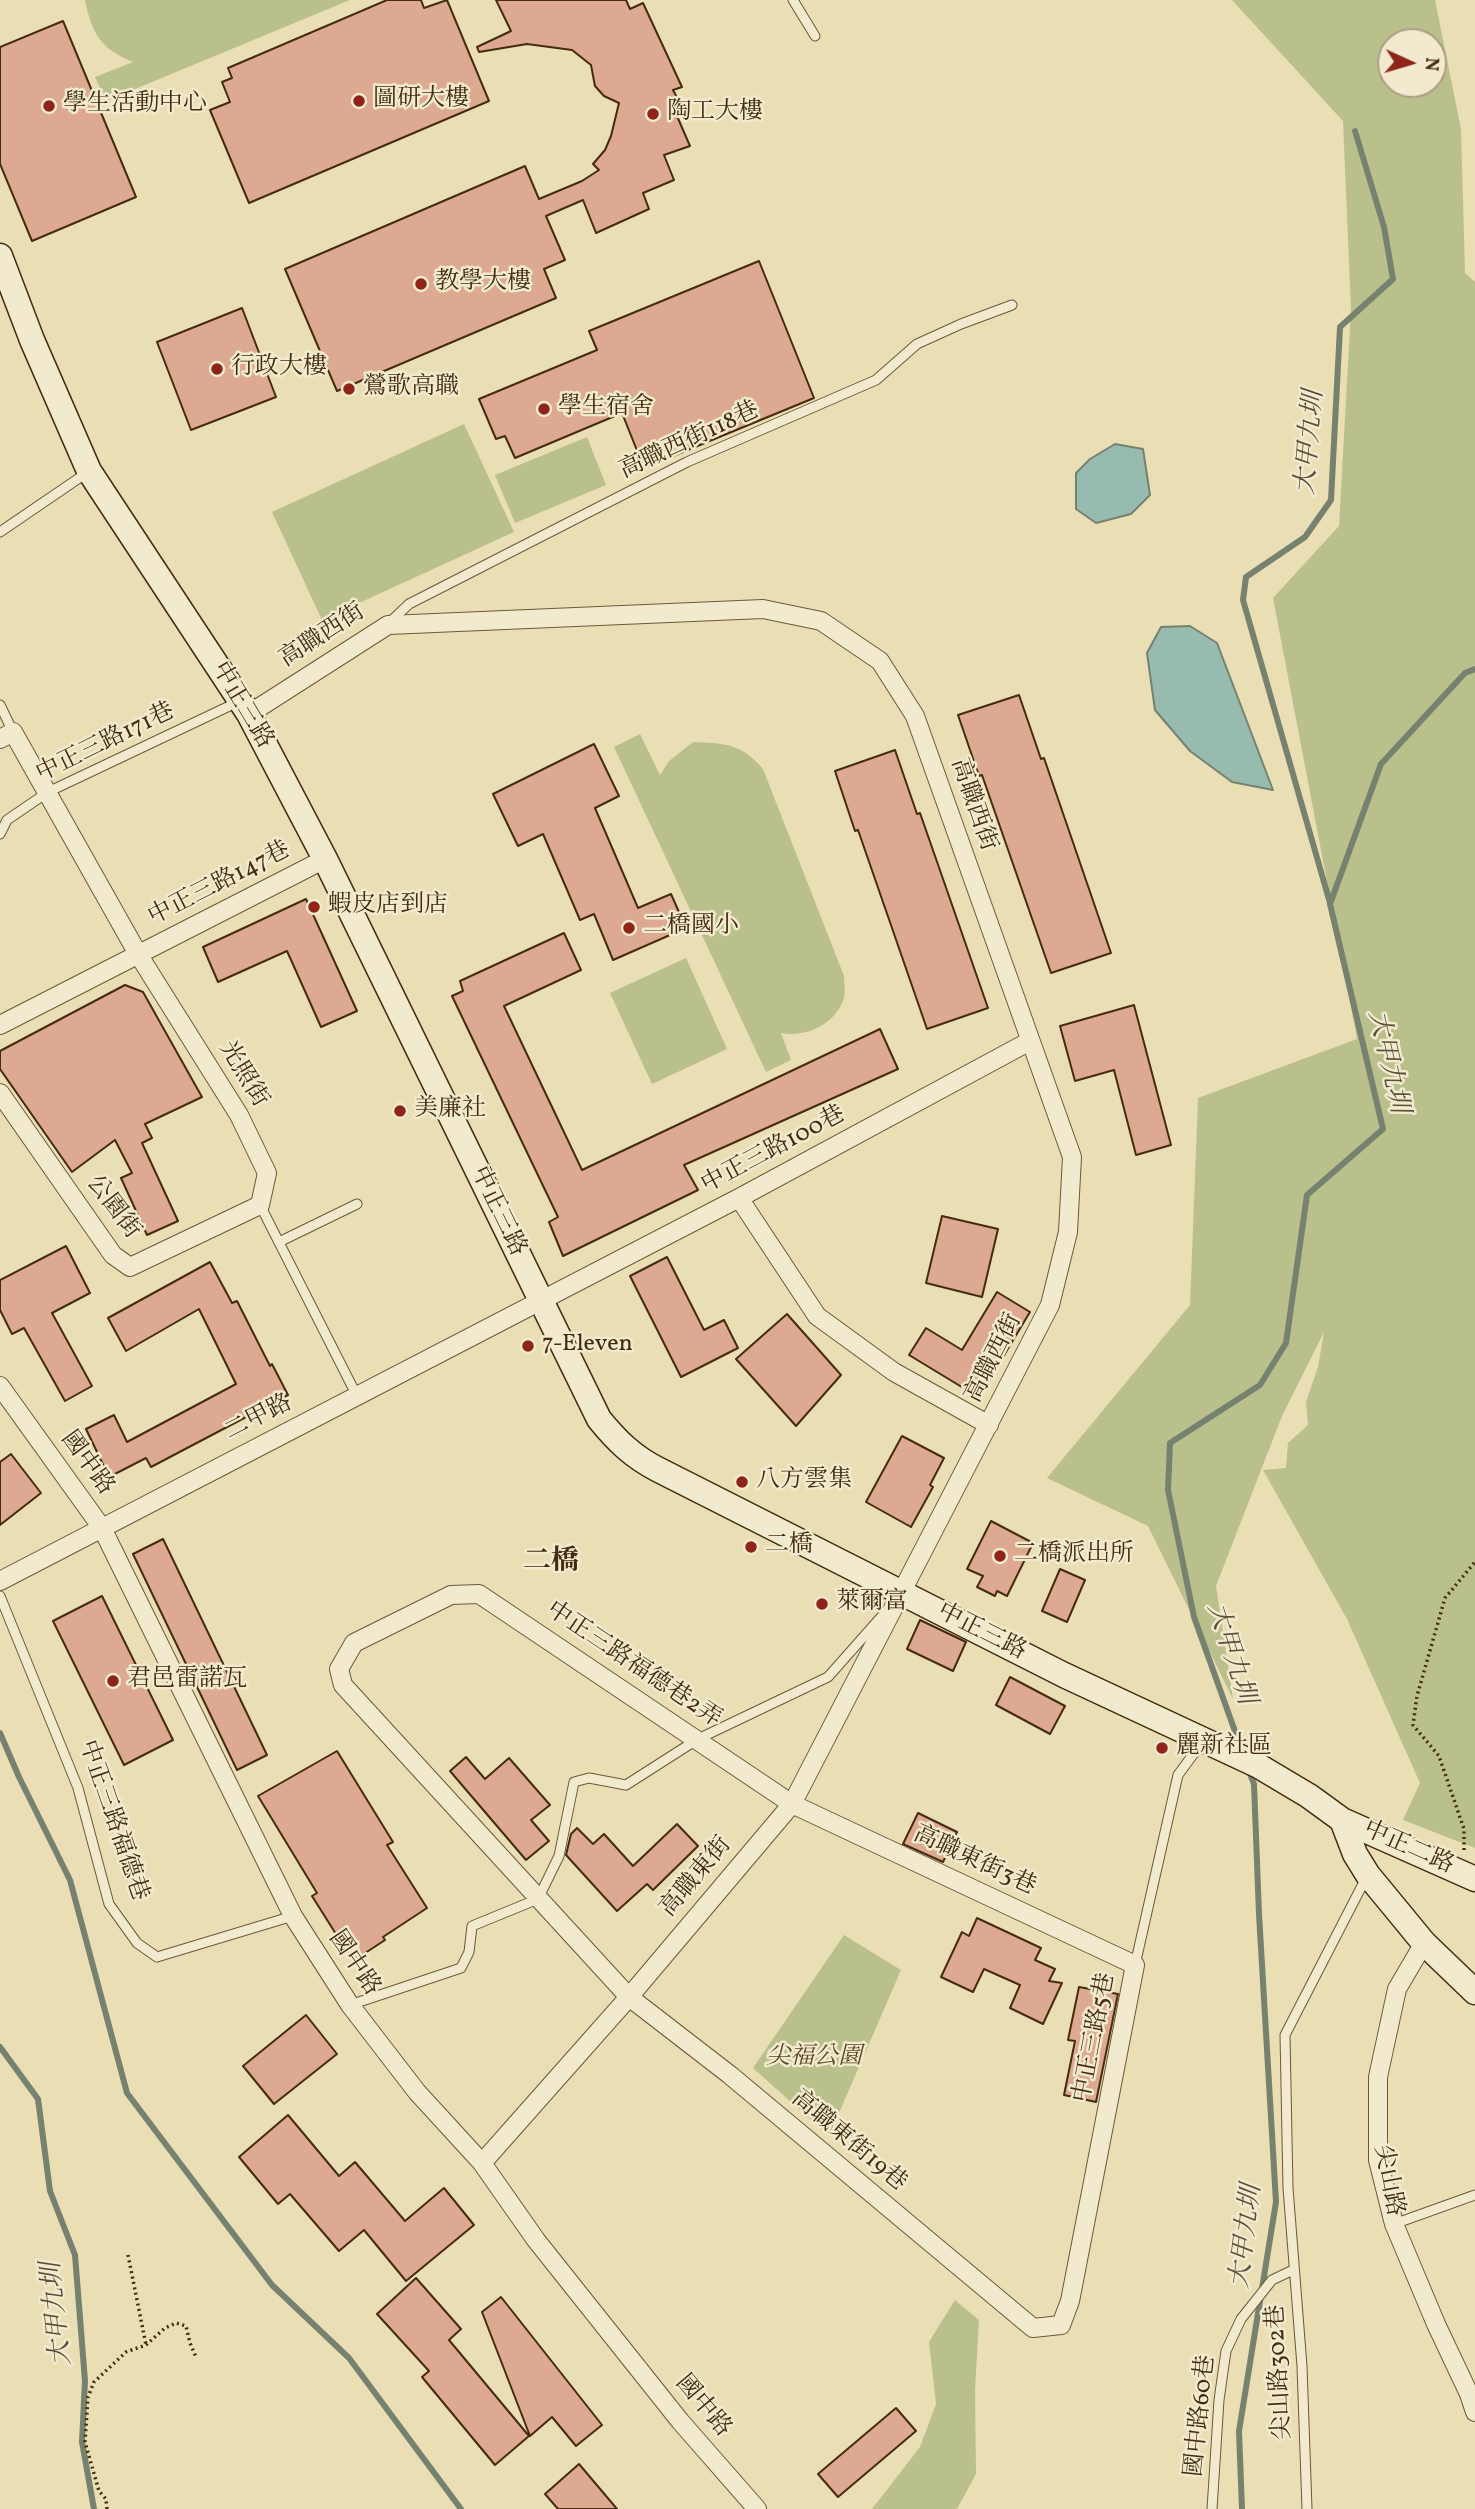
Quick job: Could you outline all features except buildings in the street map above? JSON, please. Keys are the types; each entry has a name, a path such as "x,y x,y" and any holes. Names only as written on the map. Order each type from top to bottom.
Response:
{"street":[{"name":"中正三路","path":"0,256 32,340 89,471 244,707 325,859 599,1419 617,1441 638,1459 902,1593 1064,1675 1245,1759 1308,1796 1342,1820"},
{"name":"高職西街","path":"244,707 388,625 763,609 821,621 880,661 915,716 1072,1157 1068,1232 1050,1306 902,1593"},
{"name":"光照街","path":"7,735 48,792 138,954 239,1115 267,1173 260,1205"},
{"name":"中正三路147巷","path":"0,1025 325,859"},
{"name":"中正三路100巷","path":"540,1301 739,1198 1030,1041"},
{"name":"公園街","path":"0,1093 113,1255 130,1267 260,1205"},
{"path":"739,1198 817,1316 894,1372 989,1425"},
{"name":"二甲路","path":"0,1580 540,1301"},
{"name":"國中路","path":"0,1386 102,1528 293,1916 350,2005 417,2092 482,2163 536,2240 680,2421 757,2509"},
{"name":"高職東街","path":"482,2163 629,1997 792,1804 902,1593"},
{"name":"中正三路福德巷2弄","path":"538,1899 343,1685 339,1669 354,1643 451,1595 479,1594 792,1804"},
{"name":"高職東街3巷","path":"792,1804 1135,1965"},
{"path":"1342,1820 1355,1854 1368,1875 1424,1943 1475,1992"},
{"name":"中正二路","path":"1342,1820 1468,1876"},
{"path":"538,1899 629,1997"},
{"name":"尖山路","path":"1424,1943 1397,1989 1378,2077 1378,2160 1394,2224 1475,2412"},
{"name":"中正三路5巷","path":"1033,2329 1061,2325 1070,2301 1135,1965"},
{"name":"高職東街19巷","path":"629,1997 730,2076 1033,2329"}],"lane":[{"path":"793,0 815,36"},
{"name":"高職西街118巷","path":"388,625 409,604 687,462 876,380 917,344 1012,305"},
{"path":"0,532 7,524 89,471"},
{"path":"0,705 7,735"},
{"name":"中正三路171巷","path":"0,834 7,820 48,792 244,707"},
{"path":"279,1242 357,1204"},
{"path":"260,1205 358,1395"},
{"path":"350,2005 461,1968 470,1952 472,1926 538,1899 559,1856 574,1782 589,1778 626,1785 698,1739 828,1677 902,1593"},
{"name":"中正三路福德巷","path":"0,1595 78,1788 109,1904 137,1943 157,1957 293,1916"},
{"name":"中正三路5巷","path":"1135,1965 1178,1775 1203,1740"},
{"name":"尖山路302巷","path":"1307,2509 1302,2366 1288,2188 1285,2035 1368,1875"},
{"path":"1394,2224 1475,2195"},
{"name":"國中路60巷","path":"1212,2509 1219,2400 1226,2351 1241,2319 1272,2280 1293,2270"}],"path":[{"path":"1468,1876 1464,1829 1439,1756 1413,1725 1417,1696 1445,1598 1475,1562"},
{"path":"128,2255 146,2345"},
{"path":"107,2509 106,2499 99,2491 85,2442 88,2398 94,2382 127,2352 146,2345 165,2328 176,2323 186,2326 196,2357"}],"green space":[{"path":"85,0 350,0 106,101 95,77 133,62 113,52 100,39 91,22"},
{"path":"1232,0 1435,0 1441,28 1377,28 1377,98 1447,98 1447,60 1461,129 1465,273 1475,282 1475,1848 1403,1820 1420,1783 1347,1619 1263,1470 1286,1468 1288,1443 1308,1425 1306,1402 1318,1367 1324,1332 1282,1416 1216,1586 1233,1699 1148,1526 1047,1478 1190,1305 1198,1098 1357,1039 1273,598 1339,526 1351,310 1343,121"},
{"path":"464,424 514,532 322,620 272,512"},
{"path":"587,437 606,485 515,523 495,475"},
{"path":"640,734 660,775 669,761 693,742 714,743 740,750 763,769 844,976 844,998 834,1015 810,1031 781,1033 791,1060 766,1072 614,747"},
{"path":"686,958 727,1049 652,1084 610,993"},
{"name":"尖福公園","path":"844,1935 901,1970 829,2136 753,2068"},
{"path":"955,2300 979,2320 975,2391 976,2474 957,2509 872,2509 920,2447 936,2404 929,2342"}],"water":[{"path":"1115,444 1143,449 1150,495 1131,514 1096,523 1076,509 1076,473 1090,459"},
{"path":"1190,626 1217,643 1273,790 1232,782 1190,751 1155,710 1147,653 1161,627"}],"waterway":[{"name":"大甲九圳","path":"1330,903 1243,600 1246,577 1305,537 1331,500 1340,327 1393,279 1384,227 1355,131"},
{"name":"大甲九圳","path":"1241,1748 1194,1617 1168,1490 1170,1443 1260,1385 1286,1343 1307,1195 1383,1129 1330,904 1381,764 1465,673 1475,669"},
{"path":"0,1733 70,1880 127,2093 272,2285 349,2358 461,2509"},
{"name":"大甲九圳","path":"1242,2509 1239,2431 1276,2202 1254,1784 1248,1769"},
{"name":"大甲九圳","path":"0,2047 38,2099 50,2191 75,2255 85,2381 82,2442 94,2509"}],"place":[{"name":"圖研大樓","path":"359,101"},
{"name":"學生活動中心","path":"49,106"},
{"name":"陶工大樓","path":"653,114"},
{"name":"教學大樓","path":"421,284"},
{"name":"行政大樓","path":"217,369"},
{"name":"鶯歌高職","path":"349,389"},
{"name":"學生宿舍","path":"544,409"},
{"name":"蝦皮店到店","path":"314,907"},
{"name":"二橋國小","path":"629,928"},
{"name":"美廉社","path":"400,1111"},
{"name":"7-Eleven","path":"528,1346"},
{"name":"八方雲集","path":"742,1482"},
{"name":"二橋","path":"751,1547"},
{"name":"二橋派出所","path":"1000,1556"},
{"name":"萊爾富","path":"822,1604"},
{"name":"君邑雷諾瓦","path":"113,1681"},
{"name":"麗新社區","path":"1162,1748"}],"district":[{"name":"二橋","path":"551,1564"}]}
